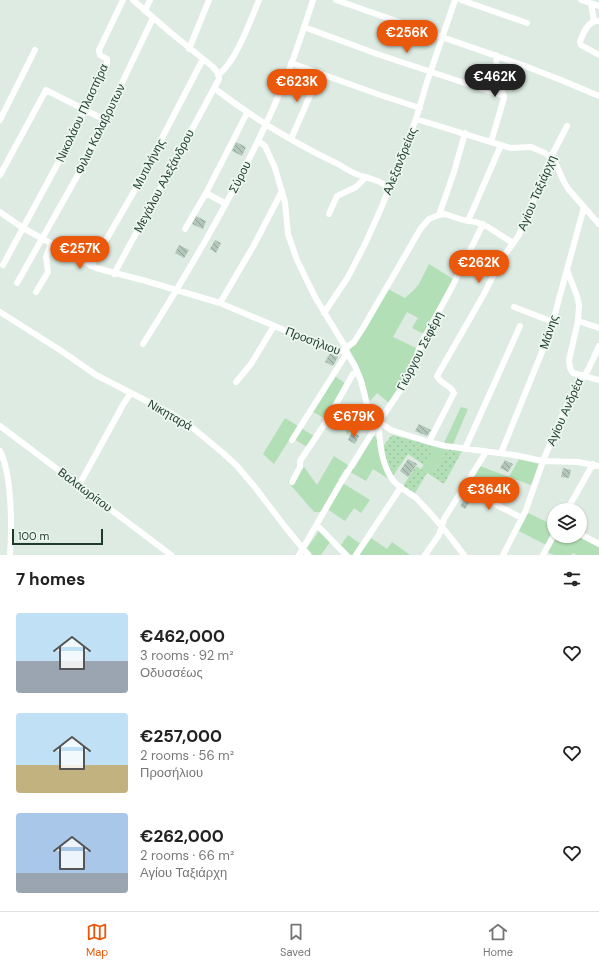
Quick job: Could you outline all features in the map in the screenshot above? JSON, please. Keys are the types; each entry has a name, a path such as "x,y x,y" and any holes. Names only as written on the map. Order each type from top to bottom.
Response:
{"street":[{"name":"Νικολάου Πλαστήρα","path":"2,265 85,110 107,65 107,59 100,55 99,50 123,0"},
{"path":"133,0 189,49 213,67 218,75 224,71 236,51 259,0"},
{"path":"145,10 150,0"},
{"path":"189,49 209,0"},
{"name":"Σύρου","path":"144,344 226,204 258,141 282,87 313,0"},
{"path":"336,0 442,38 496,55 599,96"},
{"name":"Αλεξανδρείας","path":"324,313 348,277 366,242 389,188 420,108 430,71 455,0"},
{"path":"462,0 527,22"},
{"path":"581,0 599,6"},
{"path":"591,4 596,21 591,23 580,42 581,46 599,55"},
{"name":"Φιλια Καλαβρυτων","path":"17,283 79,173 153,18"},
{"path":"304,26 377,54 504,96"},
{"path":"0,120 35,50"},
{"path":"491,142 504,96 497,70 496,55"},
{"name":"Μυτιλήνης","path":"91,266 136,188 203,59"},
{"path":"291,63 420,108"},
{"path":"291,139 320,73"},
{"name":"Μεγάλου Αλεξάνδρου","path":"114,274 218,82 218,75"},
{"path":"214,88 248,113 291,139 358,175 380,182 389,188"},
{"path":"0,175 46,90 104,120"},
{"path":"185,229 206,193 248,113"},
{"path":"416,119 514,149 527,147 543,151 551,157 556,164 566,186 599,224"},
{"name":"Αγίου Ταξιάρχη","path":"429,442 454,393 452,388 438,379 438,374 484,294 501,260 522,229 551,157 567,126"},
{"path":"439,215 454,172 465,133"},
{"path":"258,141 265,146 270,155 285,202 288,234 301,268 324,313 347,351"},
{"path":"468,221 501,145"},
{"path":"329,214 337,196 356,187 366,177"},
{"path":"220,303 254,245 282,191"},
{"path":"206,193 226,204"},
{"name":"Μάνης","path":"501,453 546,344 584,207"},
{"name":"Προσήλιου","path":"0,212 23,228 91,266 114,274 220,303 274,326 347,351 363,386 369,412 379,422 396,432 429,442 465,449 543,460 572,461 596,465"},
{"path":"292,440 363,328 424,224 429,219 445,214 463,220 483,224 497,231 513,243"},
{"name":"Γιώργου Σεφέρη","path":"299,555 340,484 379,422 408,380 422,342 452,287 483,224"},
{"path":"36,292 48,272 46,257 51,244"},
{"name":"Αγίου Ανδρέα","path":"503,555 522,518 543,460 575,388 584,376 573,372 569,364 578,321 579,305 567,270"},
{"path":"514,307 553,322"},
{"name":"Νικηταρά","path":"0,312 96,375 172,414 188,424 223,453 254,486 308,555"},
{"path":"578,321 599,328"},
{"path":"236,382 251,364 274,326"},
{"path":"465,449 520,326"},
{"path":"599,346 584,376 599,380"},
{"path":"292,482 300,467 300,460 326,422 353,374 358,373"},
{"path":"79,485 131,393"},
{"path":"379,422 379,437 383,458 391,478 415,497 441,526 462,554"},
{"name":"Βαλαωρίτου","path":"0,426 171,555"},
{"path":"0,451 5,465 10,501 10,555"},
{"path":"425,555 439,535 444,519 486,452"},
{"path":"572,503 596,465"},
{"path":"356,555 401,487"},
{"path":"464,488 522,518"},
{"path":"317,525 346,555"},
{"path":"587,538 599,544"},
{"path":"543,555 550,543"}],"green space":[{"path":"429,264 453,279 424,334 412,328 418,318 407,312 393,337 416,348 409,371 389,403 377,393 369,402 362,375 349,349 388,289 405,298 419,284"},
{"path":"335,376 346,384 326,419 313,412"},
{"path":"351,406 353,412 360,418 347,435 342,421"},
{"path":"461,407 468,409 451,449 448,448 432,476 421,469 435,446 442,447"},
{"path":"285,418 314,436 307,447 291,437 274,464 263,454"},
{"path":"374,435 378,441 390,480 373,469 366,481 345,469 338,480 370,500 361,513 354,508 345,521 324,507 320,512 314,512 288,482 298,466 301,470 304,467 317,485 334,456 354,469"},
{"path":"392,435 435,446 424,465 408,454 390,480 380,450"},
{"path":"448,448 462,451 444,484 432,476"},
{"path":"519,459 539,464 531,485 509,477"},
{"path":"416,466 427,473 415,493 403,486"},
{"path":"480,466 509,477 497,502 467,487"},
{"path":"528,513 547,522 547,543 587,543 587,540 599,546 599,555 577,555 573,553 571,555 554,555 547,552 550,547 519,531"},
{"path":"319,531 330,542 321,555 313,555 307,548"},
{"path":"348,535 365,547 371,538 387,549 392,542 410,555 351,555 341,545"}],"building":[{"path":"236,142 246,147 242,156 232,151"},
{"path":"196,216 206,221 203,229 192,224"},
{"path":"215,240 221,243 216,253 210,249"},
{"path":"179,245 189,250 184,258 175,253"},
{"path":"330,353 338,357 333,366 325,362"},
{"path":"419,424 431,430 427,436 415,431"},
{"path":"352,432 359,436 355,444 348,440"},
{"path":"408,459 417,464 408,477 400,471"},
{"path":"505,460 513,464 508,472 500,468"},
{"path":"563,468 571,470 569,478 561,477"},
{"path":"467,495 472,498 465,509 460,506"}]}
